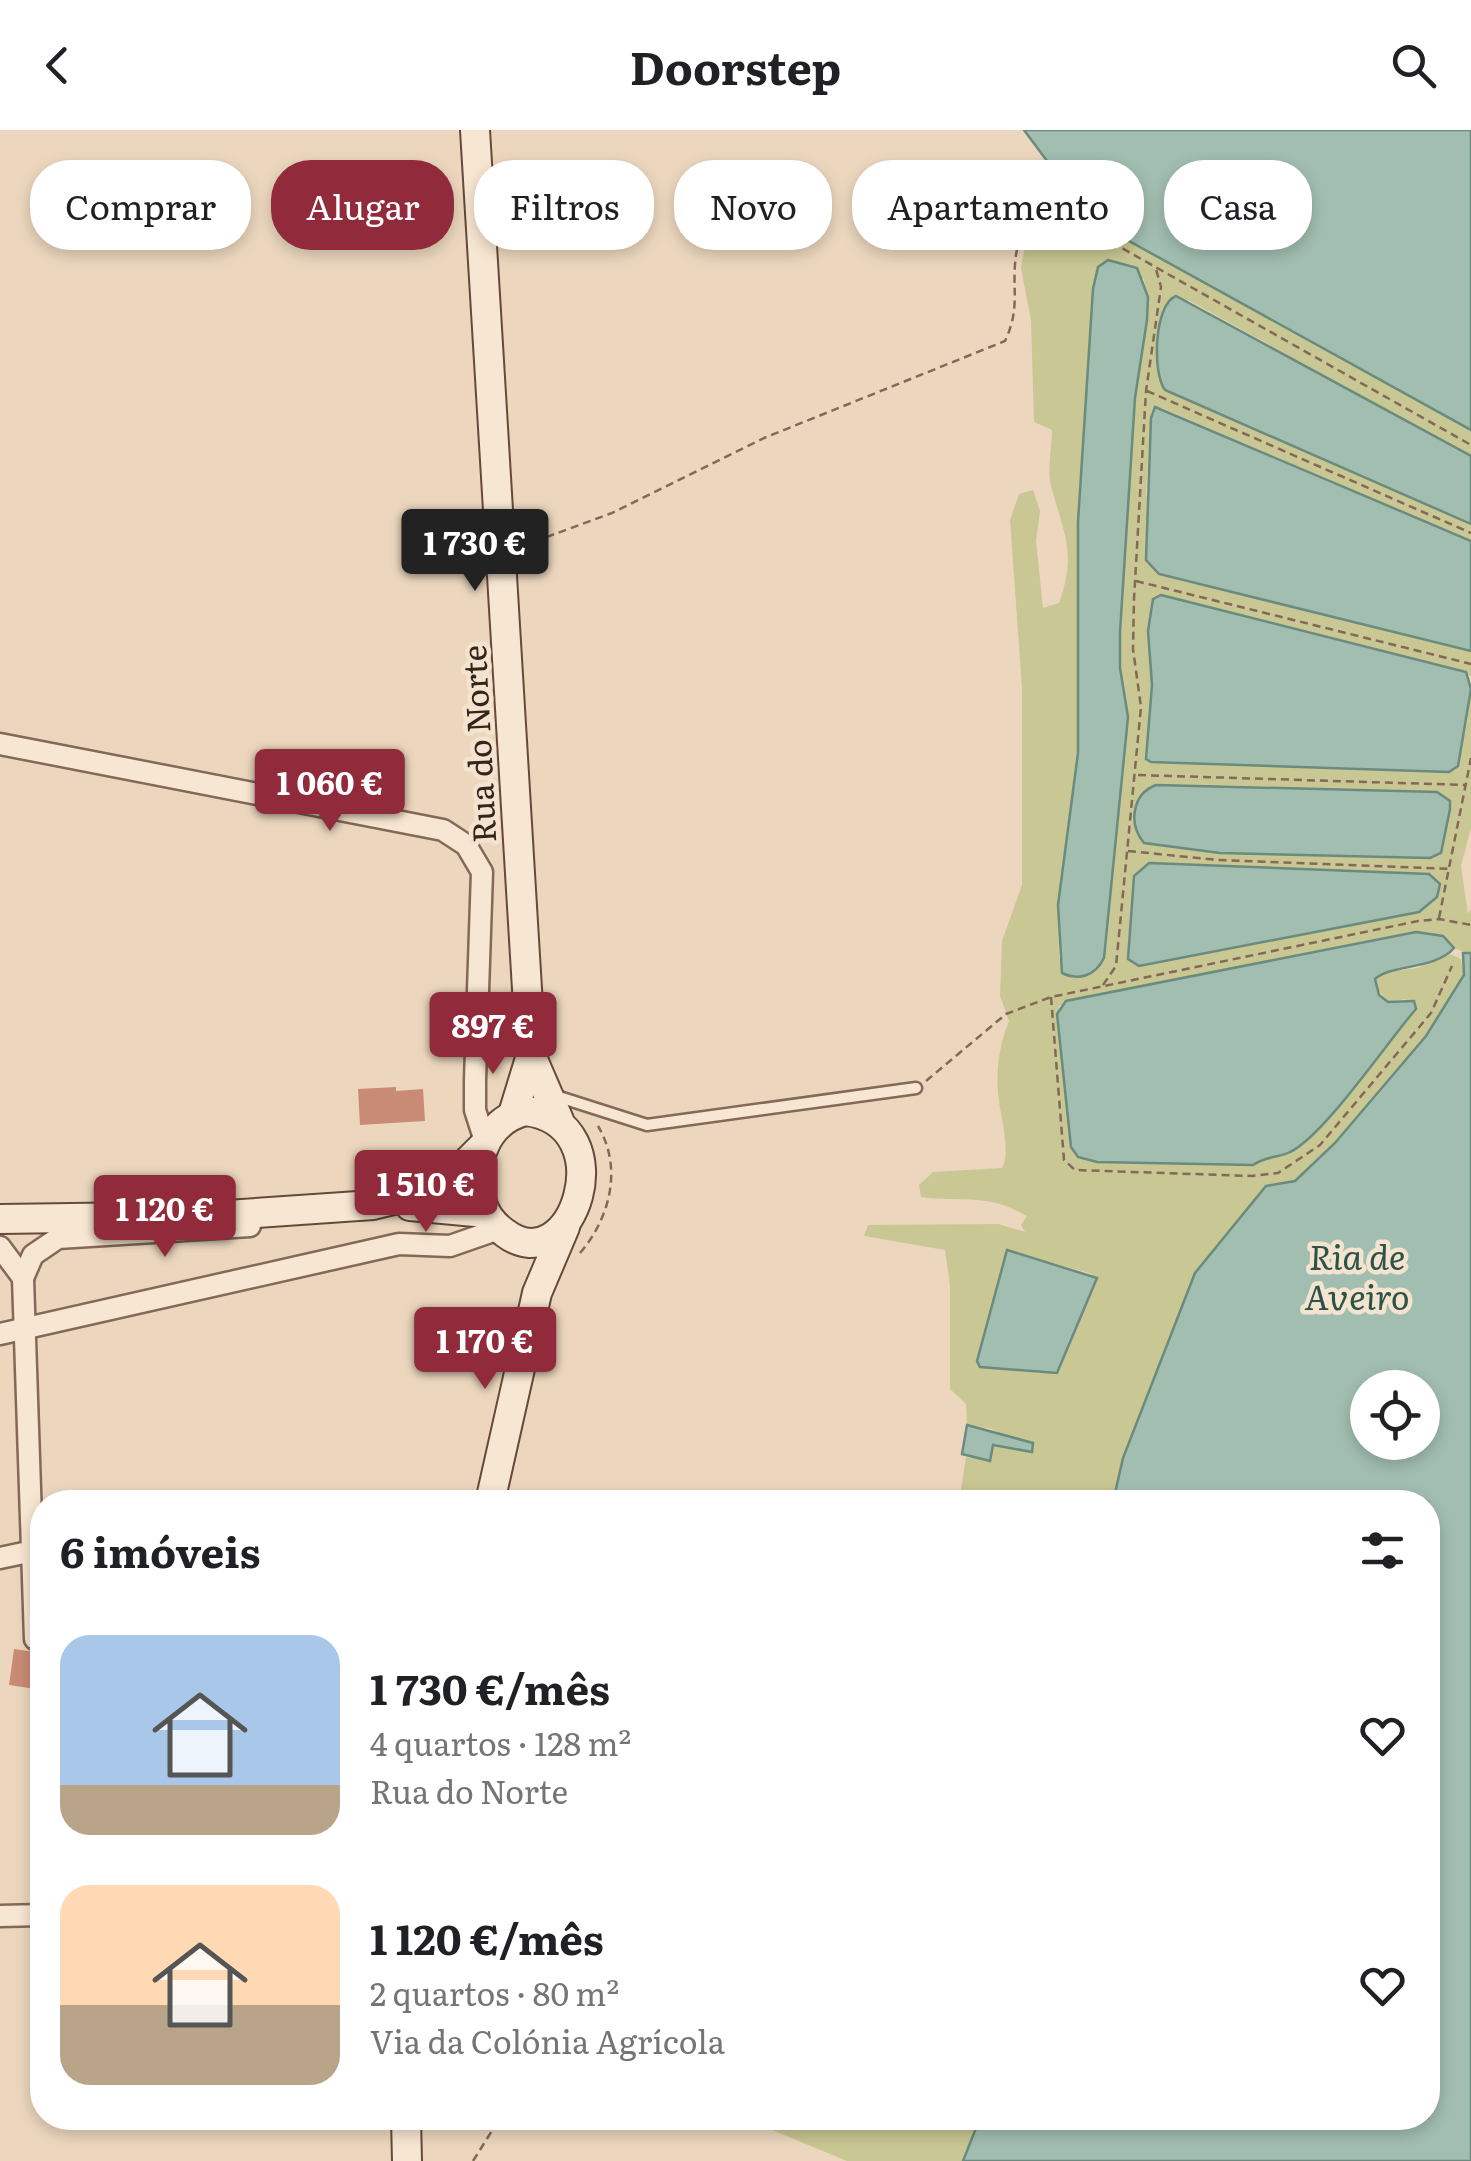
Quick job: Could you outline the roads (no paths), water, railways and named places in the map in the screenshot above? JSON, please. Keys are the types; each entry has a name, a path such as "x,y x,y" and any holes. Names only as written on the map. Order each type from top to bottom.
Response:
{"main road":[{"name":"Rua do Norte","path":"475,130 531,1055 558,1120"},
{"name":"Rua do Norte","path":"496,1130 531,1055"},
{"path":"0,1219 276,1212 373,1205 440,1188 496,1130 544,1113 558,1120 571,1136 581,1176 576,1211 565,1227 537,1294 493,1490"},
{"path":"496,1130 479,1190 500,1228 532,1270 537,1294"},
{"path":"373,1205 500,1228 533,1242 565,1227"},
{"path":"406,2130 407,2161"}],"street":[{"path":"0,744 443,830 466,845 482,872 475,1080 496,1130"},
{"path":"31,1490 23,1278 33,1255 58,1238 260,1225 276,1212"},
{"path":"0,1334 398,1244 450,1246 500,1228"},
{"path":"0,1247 23,1278"},
{"path":"0,1558 30,1552"},
{"path":"0,1916 30,1915"}],"lane":[{"path":"546,1092 647,1125 916,1088"}],"water":[{"path":"1024,130 1471,130 1471,430 1144,249 1144,160 1046,160"},
{"path":"1108,260 1137,268 1148,297 1147,320 1135,398 1120,632 1120,668 1128,717 1104,958 1091,973 1074,977 1062,973 1058,905 1078,753 1078,522 1093,289 1098,267"},
{"path":"1176,296 1471,456 1471,524 1165,390 1158,369 1157,340 1163,312"},
{"path":"1155,407 1471,541 1471,651 1159,574 1146,560 1151,418"},
{"path":"1161,595 1466,672 1471,689 1458,766 1449,772 1151,762 1146,759 1152,685 1148,631 1153,599"},
{"path":"1156,785 1437,792 1450,801 1450,809 1441,853 1430,858 1220,853 1144,843 1136,827 1135,810 1142,795"},
{"path":"1149,863 1429,874 1440,884 1437,897 1419,912 1139,966 1128,959 1134,876"},
{"path":"1416,932 1443,936 1454,948 1436,960 1375,979 1379,995 1388,1002 1414,1001 1416,1009 1320,1128 1290,1152 1253,1165 1097,1162 1078,1157 1071,1147 1057,1014 1066,1001"},
{"name":"Ria de Aveiro","path":"1463,953 1471,953 1471,2161 963,2161 975,2130 1440,2130 1440,1490 1116,1490 1123,1458 1195,1273 1266,1186 1295,1181 1335,1143 1426,1036 1464,975"},
{"path":"1007,1250 1097,1278 1057,1373 980,1367 977,1361"},
{"path":"967,1425 1033,1443 1032,1452 993,1445 990,1461 962,1454"}]}
